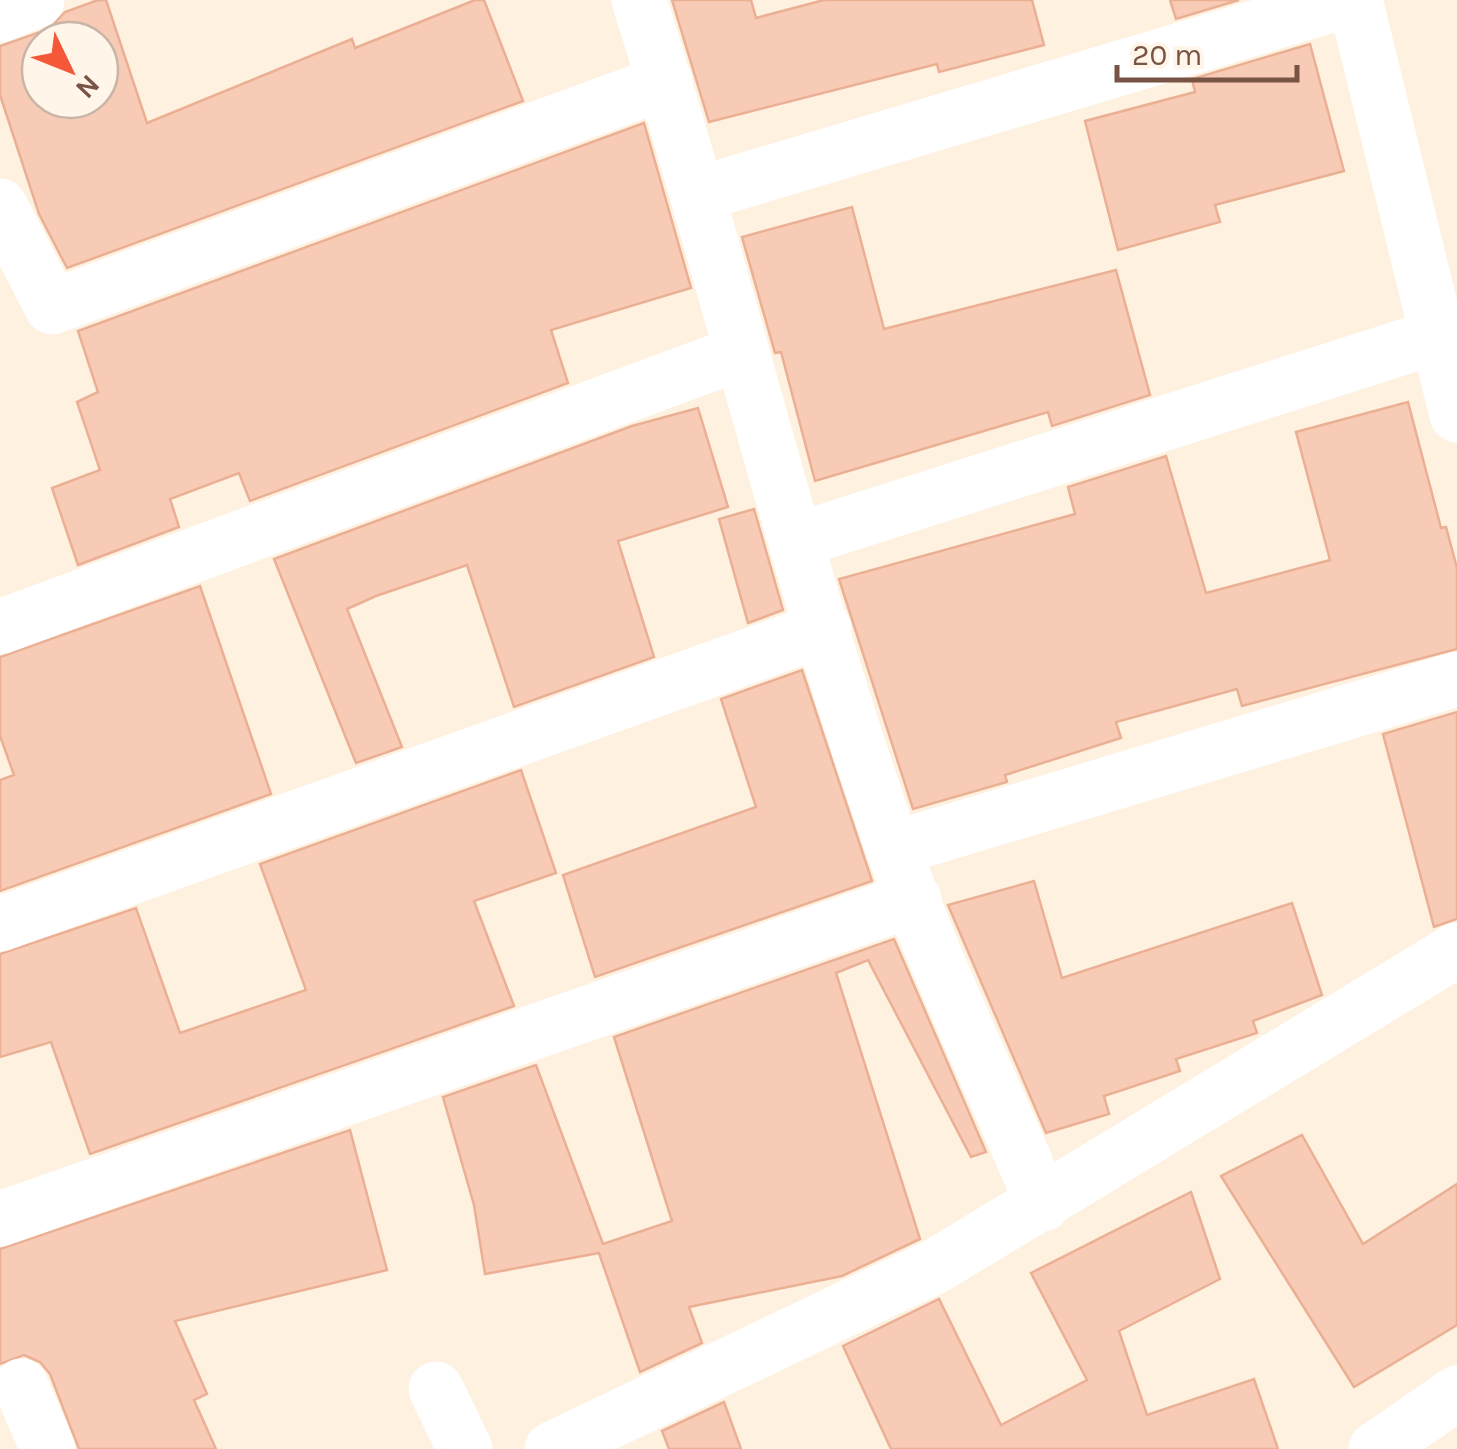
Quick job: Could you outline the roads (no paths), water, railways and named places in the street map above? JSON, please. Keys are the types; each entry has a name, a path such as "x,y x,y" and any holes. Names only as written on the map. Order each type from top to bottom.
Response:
{"street":[{"path":"0,15 37,0"},
{"path":"639,0 700,194 740,353 894,849 1042,1204"},
{"path":"700,194 1351,0 1457,416"},
{"path":"0,206 52,307 665,82"},
{"path":"798,540 1438,336"},
{"path":"0,627 740,353"},
{"path":"0,924 824,629"},
{"path":"894,849 1457,678"},
{"path":"0,1219 914,899"},
{"path":"552,1449 936,1266 1457,950"},
{"path":"21,1386 48,1449"},
{"path":"436,1389 465,1449"},
{"path":"1376,1449 1457,1392"}]}
